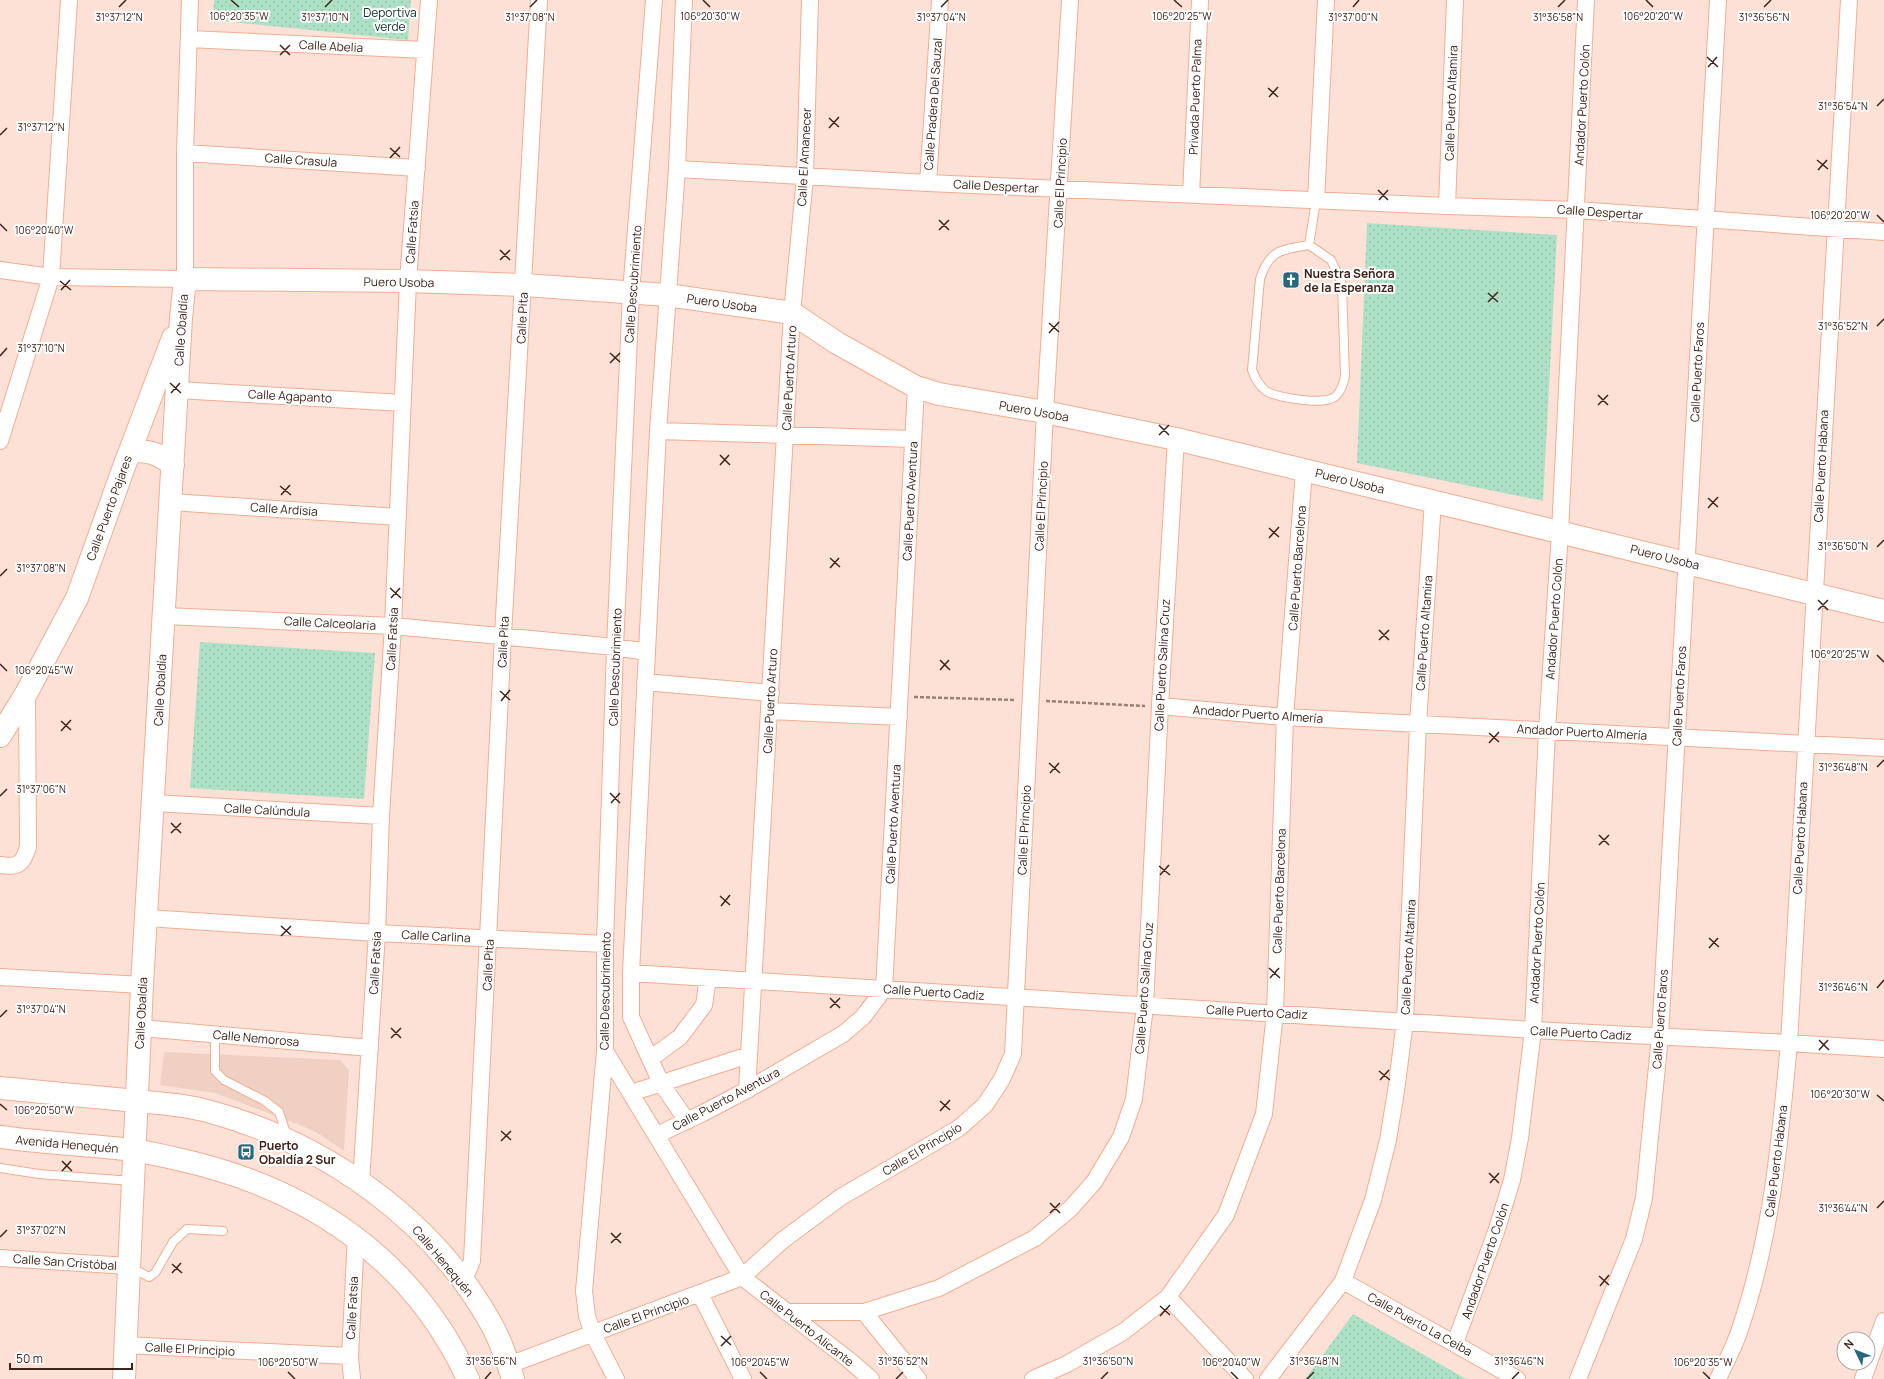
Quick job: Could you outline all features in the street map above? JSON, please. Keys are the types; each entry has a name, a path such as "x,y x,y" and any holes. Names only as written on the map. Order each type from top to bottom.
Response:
{"street":[{"path":"0,441 51,277 69,0"},
{"name":"Calle Obaldía","path":"124,1379 142,985 165,616 181,318 186,280 186,152 190,0"},
{"name":"Calle Fatsia","path":"361,1183 377,933 381,816 393,626 408,281 429,0"},
{"name":"Calle Pita","path":"463,1282 472,1261 503,635 539,0"},
{"name":"Calle Descubrimiento","path":"593,1334 587,1316 584,1292 605,1051 605,944 615,647 631,293 654,0"},
{"path":"684,0 677,169 658,431 646,652 631,973 631,1017 661,1083 687,1121"},
{"name":"Calle El Amanecer","path":"792,313 805,177 810,0"},
{"name":"Calle Pradera Del Sauzal","path":"928,183 940,0"},
{"name":"Calle El Principio","path":"511,1372 593,1334 742,1277 783,1240 841,1197 959,1128 985,1105 1002,1079 1012,1054 1045,412 1060,189 1070,0"},
{"name":"Privada Puerto Palma","path":"1191,195 1200,0"},
{"path":"1316,201 1326,0"},
{"name":"Calle Puerto Altamira","path":"1447,206 1455,0"},
{"name":"Andador Puerto Colón","path":"1456,1343 1496,1232 1512,1180 1520,1138 1533,1030 1547,730 1560,532 1577,210 1586,0"},
{"name":"Calle Puerto Faros","path":"1578,1379 1634,1239 1644,1198 1660,1036 1718,0"},
{"name":"Calle Puerto Habana","path":"1718,1379 1740,1331 1766,1240 1780,1147 1789,1043 1849,0"},
{"name":"Calle Abelia","path":"189,39 425,50"},
{"name":"Calle Crasula","path":"186,152 417,168"},
{"name":"Calle Despertar","path":"677,169 805,177 1316,201 1577,210 1884,232"},
{"path":"0,270 51,277 186,280"},
{"name":"Puero Usoba","path":"186,280 408,281 524,285 667,295 792,313 837,343 916,387 967,400 1045,412 1176,439 1884,611"},
{"name":"Calle Puerto Arturo","path":"747,1090 792,313"},
{"name":"Calle Puerto Pajares","path":"0,736 27,692 77,598 181,318"},
{"name":"Calle Puerto Aventura","path":"657,1134 687,1121 747,1090 843,1034 863,1017 884,989 916,387"},
{"name":"Calle Agapanto","path":"177,390 403,403"},
{"path":"658,431 913,439"},
{"name":"Calle Puerto Salina Cruz","path":"786,1312 864,1312 939,1288 1035,1238 1070,1209 1094,1182 1120,1137 1134,1099 1145,1006 1160,706 1176,439"},
{"path":"130,452 141,450 152,452 173,465"},
{"name":"Calle Puerto Barcelona","path":"1033,1379 1067,1364 1122,1332 1168,1297 1226,1215 1249,1158 1264,1114 1275,1013 1285,717 1304,470"},
{"name":"Calle Puerto Altamira","path":"1268,1379 1343,1281 1373,1200 1388,1140 1405,1021 1418,724 1433,501"},
{"name":"Calle Ardisia","path":"171,502 398,517"},
{"name":"Calle Calceolaria","path":"165,616 393,626 503,635 615,647 646,652"},
{"path":"645,682 771,693"},
{"name":"Calle Puerto Pajares","path":"0,865 11,867 23,861 28,846 27,692"},
{"name":"Andador Puerto Almería","path":"1160,706 1285,717 1884,748"},
{"path":"770,710 898,717"},
{"name":"Calle Calúndula","path":"154,803 381,816"},
{"name":"Calle Carlina","path":"147,918 377,933 605,944"},
{"name":"Calle Puerto Cadiz","path":"631,973 1533,1030 1884,1049"},
{"path":"0,977 142,985"},
{"path":"650,1059 680,1037 704,1005 708,978"},
{"name":"Calle Nemorosa","path":"141,1028 370,1048"},
{"path":"605,1051 657,1134 742,1277"},
{"path":"631,1093 749,1055"},
{"path":"0,1088 136,1101"},
{"name":"Calle Henequén","path":"136,1101 210,1112 266,1130 289,1141 361,1183 388,1203 420,1231 463,1282 490,1321 511,1372"},
{"name":"Avenida Henequén","path":"0,1137 134,1150"},
{"path":"134,1150 223,1170 271,1188 300,1201 356,1236 396,1273 415,1296 450,1345 467,1379"},
{"name":"Calle Fatsia","path":"352,1379 350,1356 356,1236"},
{"name":"Calle San Cristóbal","path":"0,1258 129,1266"},
{"name":"Calle Puerto Alicante","path":"742,1277 850,1360 871,1379"},
{"name":"Calle Puerto La Ceiba","path":"1343,1281 1456,1343 1517,1379"},
{"path":"700,1294 742,1379"},
{"path":"1168,1297 1245,1379"},
{"path":"864,1312 918,1379"},
{"path":"1863,1379 1884,1321"},
{"path":"593,1334 616,1379"},
{"name":"Calle El Principio","path":"126,1345 350,1356"}],"lane":[{"path":"1309,244 1316,201"},
{"path":"1309,244 1331,260 1342,284 1345,376 1342,388 1335,397 1325,400 1302,400 1274,395 1264,390 1256,381 1252,370 1260,278 1264,266 1270,257 1282,250 1309,244"},
{"path":"215,1035 215,1071 224,1080 265,1101 279,1112 289,1141"},
{"path":"0,1168 39,1174 132,1181"},
{"path":"129,1266 149,1278 155,1273 173,1242 187,1229 223,1231"}],"shaded area":[{"path":"164,1052 340,1060 349,1070 344,1151 319,1134 300,1125 215,1093 160,1085"}],"green space":[{"name":"Deportiva verde","path":"214,0 411,0 408,40 213,20"},
{"path":"1367,223 1557,235 1543,501 1357,463"},
{"path":"200,642 375,653 364,799 190,788"},
{"path":"1353,1314 1466,1379 1305,1379"}],"place":[{"name":"Nuestra Señora de la Esperanza","path":"1291,280"},
{"name":"Puerto Obaldía 2 Sur","path":"246,1152"}]}
